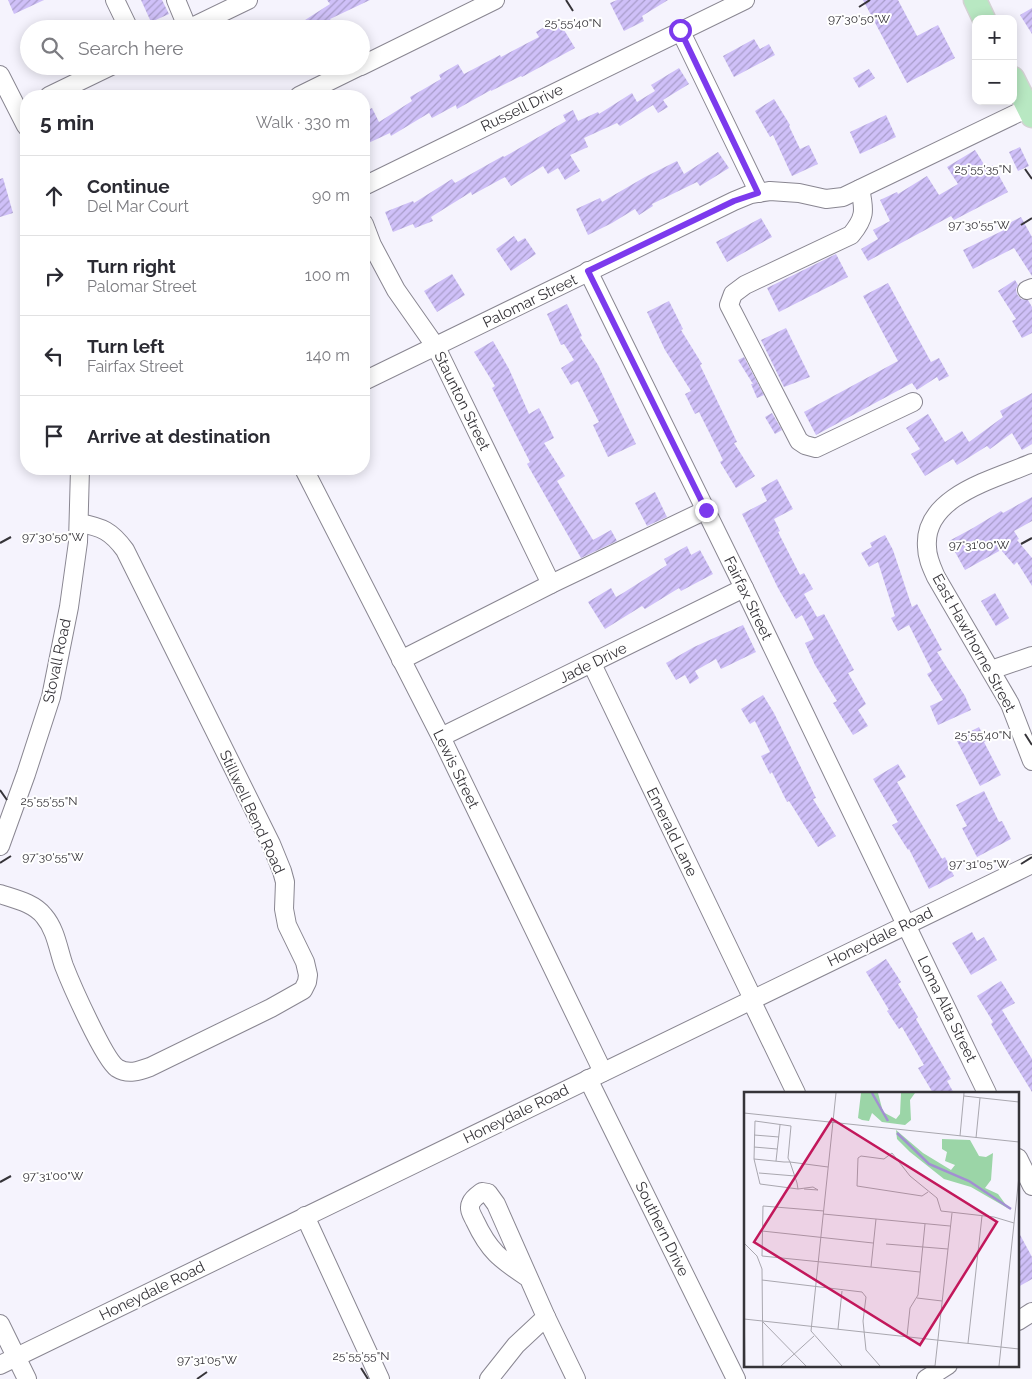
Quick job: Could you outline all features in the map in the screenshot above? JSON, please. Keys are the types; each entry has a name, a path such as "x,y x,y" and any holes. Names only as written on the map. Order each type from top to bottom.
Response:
{"main road":[{"path":"975,0 982,15"},
{"path":"1017,86 1030,112"}],"street":[{"path":"115,0 125,20"},
{"path":"176,0 184,20"},
{"path":"207,20 248,0"},
{"path":"370,62 495,0"},
{"name":"Russell Drive","path":"370,183 680,30 745,0"},
{"path":"680,30 758,193"},
{"path":"0,75 20,108"},
{"path":"61,90 92,75"},
{"path":"311,90 342,75"},
{"name":"Palomar Street","path":"370,378 734,201 770,191 826,199 843,197 1030,112"},
{"path":"860,190 863,206 861,223 851,236 745,285 733,294 729,305 798,441 805,445 816,448 914,402"},
{"name":"Staunton Street","path":"370,240 396,290 436,347 551,584"},
{"name":"Fairfax Street","path":"588,271 907,924"},
{"name":"East Hawthorne Street","path":"1032,463 966,490 942,508 933,520 928,533 927,548 936,577 1010,704 1032,761"},
{"name":"Stovall Road","path":"0,846 51,697 69,607 79,523 80,475"},
{"name":"Lewis Street","path":"307,475 441,737 596,1076"},
{"path":"401,660 551,584 706,510"},
{"name":"Stillwell Bend Road","path":"0,894 33,907 50,924 65,968 93,1030 111,1063 119,1069 128,1072 150,1067 271,1008 303,990 307,982 308,975 305,962 287,925 284,909 285,882 282,871 126,550 109,531 98,526 79,523"},
{"name":"Jade Drive","path":"441,737 744,588"},
{"path":"991,670 1032,656"},
{"name":"Emerald Lane","path":"592,664 753,999 753,1004 796,1092"},
{"name":"Honeydale Road","path":"0,1365 1032,864"},
{"name":"Loma Alta Street","path":"907,924 987,1092"},
{"name":"Southern Drive","path":"596,1076 736,1379"},
{"path":"1020,1162 1032,1186"},
{"path":"306,1216 380,1379"},
{"path":"527,1278 576,1379"},
{"path":"1020,1320 1032,1312"},
{"path":"489,1379 516,1345 546,1317"},
{"path":"0,1324 27,1379"}],"building":[{"path":"8,0 44,0 14,14"},
{"path":"141,0 162,0 169,14 156,20 150,20"},
{"path":"327,0 370,0 331,20 305,20 330,4"},
{"path":"617,0 668,0 642,16 644,21 624,31 610,3"},
{"path":"863,0 898,0 917,36 938,25 955,58 907,83"},
{"path":"1032,8 1032,34 1020,15"},
{"path":"551,23 555,29 561,25 575,48 457,109 456,105 432,118 429,113 391,136 390,133 370,142 370,109 372,108 379,122 412,101 410,97 441,79 439,75 458,64 464,74 539,37 536,32"},
{"path":"754,39 760,49 769,44 775,55 734,77 723,56"},
{"path":"679,68 689,84 663,100 668,107 658,113 653,105 620,126 617,123 584,138 588,147 570,155 580,171 565,180 558,168 548,174 543,166 511,186 505,177 472,195 471,192 431,217 433,221 415,228 413,224 393,232 385,212 413,201 414,203 452,179 455,183 504,157 566,121 563,115 573,110 578,121 598,112 599,114 632,93 637,102 655,91 651,85"},
{"path":"869,69 875,78 859,88 853,78"},
{"path":"774,99 790,125 800,149 809,145 818,164 792,176 773,135 770,137 755,111"},
{"path":"886,115 896,137 860,154 850,132"},
{"path":"1020,147 1029,166 1018,171 1009,152"},
{"path":"975,150 987,169 993,165 1008,192 954,220 951,216 868,261 861,249 878,239 873,230 890,221 880,200 897,192 898,194 927,176 939,195 958,184 947,167"},
{"path":"718,152 729,168 700,186 697,182 652,204 653,206 639,215 635,209 588,235 576,209 600,198 602,202 677,161 684,174"},
{"path":"3,178 13,213 0,217 0,179"},
{"path":"1021,217 1032,237 1032,276 1014,248 973,269 963,250 1002,231 1001,227"},
{"path":"761,218 772,237 727,262 716,242"},
{"path":"514,236 518,242 525,238 536,254 511,271 496,249"},
{"path":"836,254 848,277 779,312 767,288"},
{"path":"452,274 465,295 437,312 424,291"},
{"path":"1015,280 1018,285 1016,289 1017,294 1021,299 1028,300 1032,307 1032,333 1022,338 1012,321 1016,319 998,291"},
{"path":"888,283 931,362 939,358 949,376 939,381 937,377 917,390 912,383 816,435 804,412 898,361 863,296"},
{"path":"669,301 683,329 681,330 702,364 700,365 737,442 734,443 755,476 736,488 720,462 723,460 699,412 695,414 685,394 691,391 665,350 647,312"},
{"path":"567,304 582,336 580,337 598,365 636,444 608,457 593,425 599,422 578,381 571,385 561,368 574,360 564,344 561,345 547,314"},
{"path":"786,328 810,377 784,387 761,340"},
{"path":"493,341 509,369 529,414 539,408 546,421 554,438 544,443 565,476 557,481 593,540 611,530 617,541 581,558 527,464 530,462 492,388 495,386 474,352"},
{"path":"744,357 764,395 757,398 751,384 753,384 738,360"},
{"path":"1032,393 1032,444 1022,450 1012,433 990,449 987,446 957,465 953,459 925,476 911,454 920,449 906,428 928,414 945,442 962,431 969,442 1003,417 1000,411"},
{"path":"772,413 782,430 775,434 765,417"},
{"path":"777,479 793,509 774,519 780,531 778,532 800,575 804,573 813,589 804,594 817,617 824,614 854,670 848,673 866,704 858,710 868,726 853,735 833,703 837,701 815,665 805,643 814,639 802,615 796,619 778,588 742,514 767,501 761,488"},
{"path":"655,492 667,517 647,526 635,503"},
{"path":"1032,497 1032,521 1014,531 1019,539 1017,540 1032,558 1032,586 1017,562 1014,565 1001,550 965,570 949,541 1001,511 1003,513"},
{"path":"885,535 893,550 912,607 917,604 942,650 937,652 965,696 971,710 938,725 930,706 943,700 927,674 932,671 909,625 898,631 891,618 895,616 878,562 869,567 861,553 872,547 870,543"},
{"path":"687,546 691,555 700,550 713,574 681,591 679,588 645,609 642,606 605,629 588,602 611,588 616,597 667,565 664,559"},
{"path":"995,593 1009,618 996,626 981,601"},
{"path":"743,625 756,652 721,669 716,659 695,671 699,678 690,684 685,675 676,680 666,663 694,647"},
{"path":"763,695 774,713 816,798 813,799 836,836 818,847 789,801 787,802 772,772 770,774 761,756 770,752 755,721 750,724 741,709"},
{"path":"979,727 986,741 984,742 1001,775 980,786 956,739"},
{"path":"898,764 906,777 897,782 942,859 945,857 954,876 929,889 909,849 892,825 898,822 873,779"},
{"path":"984,791 999,822 1002,821 1011,839 977,857 962,828 967,826 956,805"},
{"path":"972,932 977,941 984,937 997,960 971,975 952,943"},
{"path":"886,959 901,982 898,984 918,1017 916,1019 951,1079 947,1081 953,1092 932,1092 918,1068 924,1065 902,1027 899,1029 887,1011 889,1010 866,972"},
{"path":"1001,981 1015,1003 1002,1010 1032,1059 1032,1092 991,1024 993,1022 977,996"},
{"path":"1020,1235 1032,1257 1032,1279 1020,1286"}],"route":[{"path":"680,30 758,193 734,201 588,271 706,510"}]}
